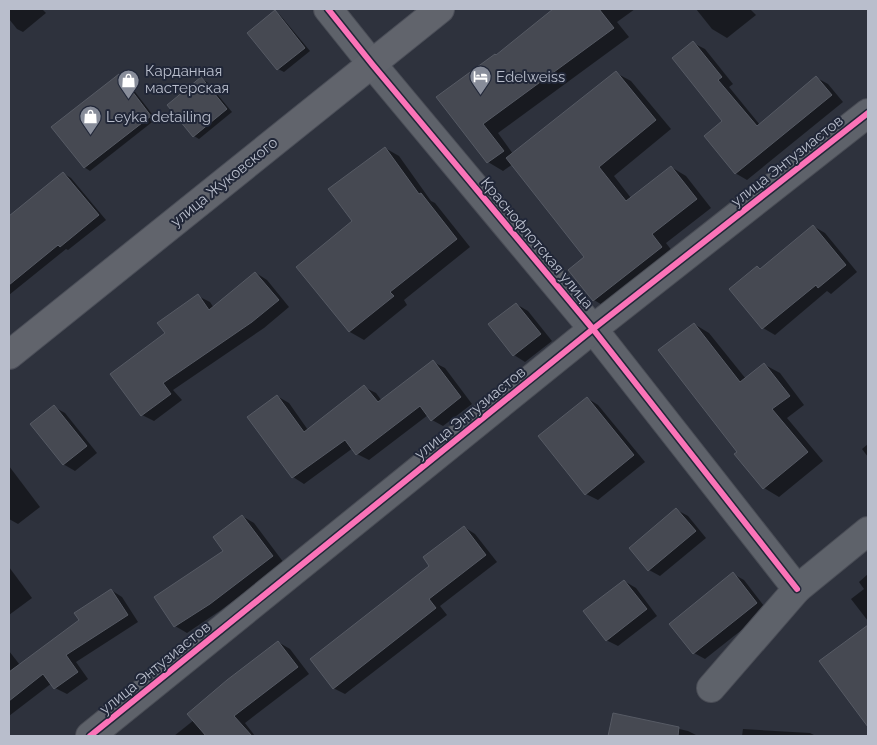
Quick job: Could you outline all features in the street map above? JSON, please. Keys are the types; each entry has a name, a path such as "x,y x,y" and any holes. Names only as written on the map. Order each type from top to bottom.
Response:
{"main road":[{"name":"улица Жуковского","path":"9,355 440,9"}],"street":[{"name":"Краснофлотская улица","path":"328,9 593,329 797,589"},
{"name":"улица Энтузиастов","path":"90,736 593,329 868,113"},
{"path":"711,688 797,589 868,531"}],"building":[{"path":"553,9 599,9 614,28 483,124 504,151 487,163 436,97 496,55"},
{"path":"275,10 305,48 277,70 247,33"},
{"path":"693,41 722,77 718,80 757,126 816,76 832,95 735,174 704,136 722,121 672,58"},
{"path":"616,71 656,120 599,167 626,201 671,166 697,199 652,234 662,247 593,301 568,270 584,257 506,158"},
{"path":"119,74 151,116 84,168 51,127"},
{"path":"201,77 227,109 193,137 167,105"},
{"path":"385,147 419,194 421,193 457,239 390,292 394,296 349,332 296,267 352,221 328,189"},
{"path":"63,172 99,215 9,285 9,216"},
{"path":"813,225 846,265 818,288 816,285 762,329 729,289 757,266 760,269"},
{"path":"255,272 279,300 252,322 163,383 171,394 141,416 110,374 165,333 157,323 198,294 209,310"},
{"path":"516,303 541,334 513,356 488,324"},
{"path":"694,323 740,382 764,363 790,396 772,409 808,452 763,489 734,454 737,452 658,350"},
{"path":"433,360 461,397 431,421 420,406 356,455 345,440 292,478 247,417 277,395 304,432 364,385 378,402"},
{"path":"587,397 634,455 585,495 538,436"},
{"path":"54,405 87,446 63,465 30,424"},
{"path":"676,508 696,531 648,571 629,548"},
{"path":"242,515 273,556 210,604 174,627 154,597 223,551 213,537"},
{"path":"464,526 486,555 429,599 436,608 333,689 310,659 429,566 423,557"},
{"path":"733,572 757,603 693,654 669,624"},
{"path":"624,580 647,609 606,641 583,611"},
{"path":"111,589 128,615 66,655 78,672 54,689 43,674 9,701 9,672 79,620 74,613"},
{"path":"868,625 868,727 819,661"},
{"path":"278,641 298,667 234,716 252,736 206,736 187,714"},
{"path":"613,713 679,727 678,736 608,736"}],"cycle path":[{"path":"328,9 593,329 797,589"},
{"path":"90,736 593,329 868,113"}],"place":[{"name":"Edelweiss","path":"480,96"},
{"name":"Карданная мастерская","path":"129,99"},
{"name":"Leyka detailing","path":"90,136"}]}
